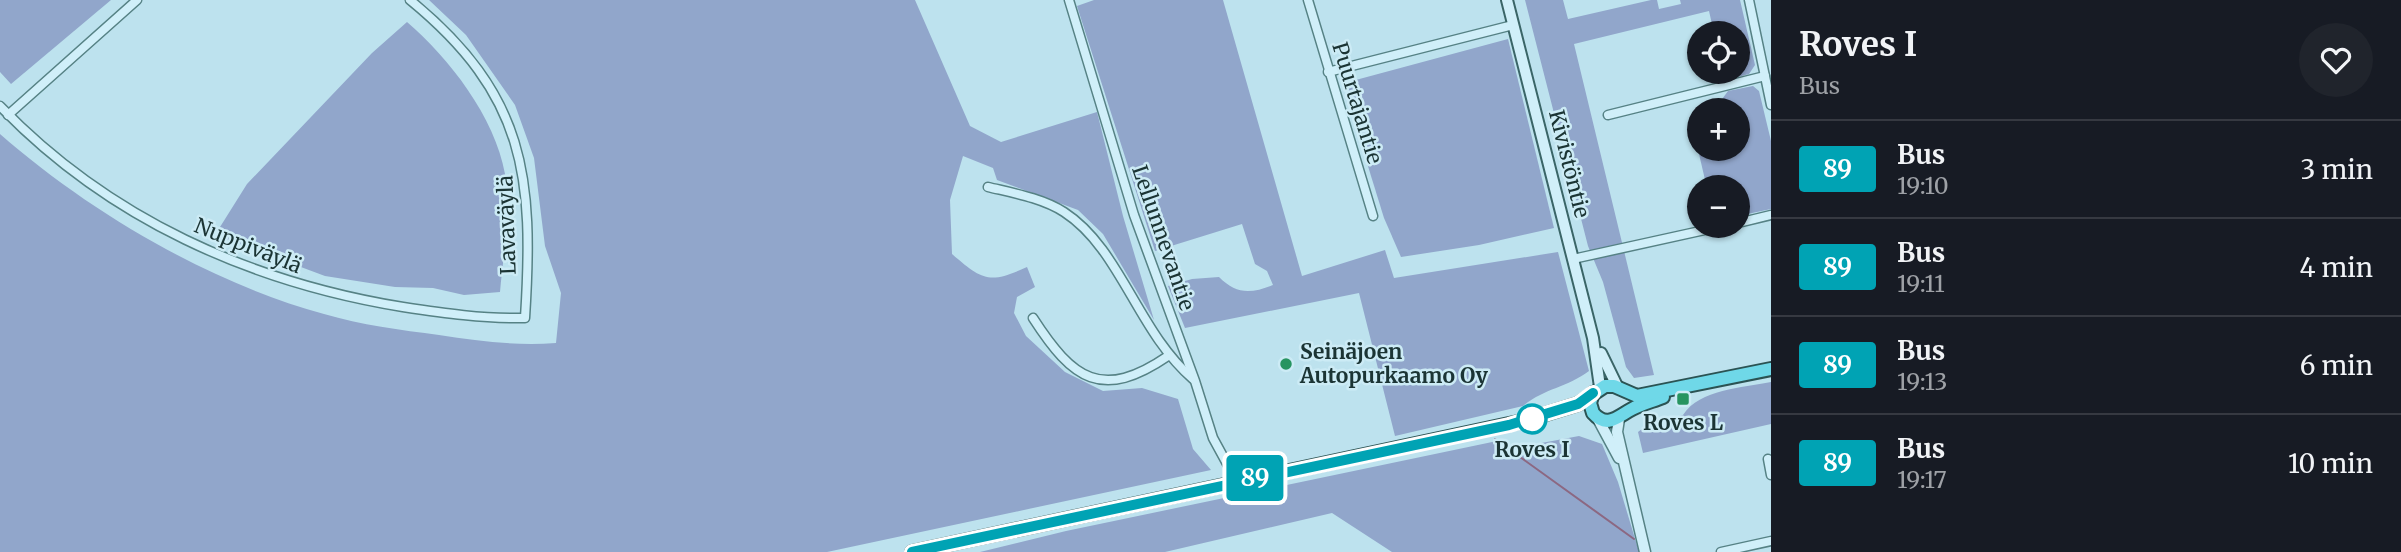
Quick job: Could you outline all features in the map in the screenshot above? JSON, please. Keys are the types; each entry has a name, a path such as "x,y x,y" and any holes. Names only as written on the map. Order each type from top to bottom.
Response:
{"highway":[{"path":"912,552 1530,419 1578,404 1597,390 1620,390 1637,396 1771,369"},
{"path":"1530,419 1595,416 1606,422 1690,386"},
{"path":"1595,416 1590,403 1597,390"},
{"path":"1620,390 1627,401 1621,417"}],"main road":[{"name":"Kivistöntie","path":"1507,0 1593,338 1597,390"},
{"name":"Kivistöntie","path":"1593,338 1620,390"}],"street":[{"path":"8,115 137,0"},
{"name":"Lavaväylä","path":"410,0 443,27 474,63 514,135 524,172 528,216 525,318"},
{"name":"Lellunnevantie","path":"1069,0 1134,215 1213,438 1237,482"},
{"name":"Puurtajantie","path":"1308,0 1373,216"},
{"path":"1749,0 1771,105"},
{"path":"1328,72 1513,25"},
{"path":"1608,115 1765,76"},
{"name":"Nuppiväylä","path":"0,106 58,161 103,194 155,226 212,254 272,277 356,299 484,318 525,318"},
{"path":"988,187 1062,211 1087,229 1102,248 1168,356 1195,381"},
{"path":"1750,220 1771,215"},
{"path":"1573,259 1687,234"},
{"path":"1033,318 1047,341 1072,366 1089,377 1107,383 1122,381 1168,356"},
{"path":"1595,416 1626,474"},
{"path":"1621,417 1616,428 1645,552"},
{"path":"1768,459 1771,475"},
{"path":"1721,552 1740,550 1771,541"}],"shaded area":[{"path":"0,0 111,0 11,84 0,72"},
{"path":"429,0 915,0 970,126 1001,142 1097,112 1123,216 1154,320 1103,234 1078,210 997,180 993,168 963,156 950,200 952,254 972,270 987,277 1004,276 1027,267 1035,287 1017,297 1014,313 1026,336 1065,372 1103,391 1142,388 1178,399 1193,449 1211,470 827,552 0,552 0,134 72,191 153,242 238,284 281,301 338,318 396,329 497,342 556,343 561,293 545,246 534,158 515,105 466,35"},
{"path":"1094,0 1223,0 1302,276 1385,250 1394,278 1558,252 1589,371 1523,406 1395,436 1359,293 1185,328 1168,286 1192,279 1219,277 1231,287 1244,291 1273,285 1267,271 1255,264 1242,224 1155,251 1077,6"},
{"path":"1525,0 1563,0 1568,19 1651,0 1657,0 1659,9 1681,4 1680,0 1740,0 1745,21 1711,21 1709,11 1574,44 1654,375 1634,378 1626,367 1603,282 1588,246"},
{"path":"407,22 439,53 468,90 481,110 500,153 508,203 500,292 464,295 433,288 395,287 325,276 215,235 247,184 372,53"},
{"path":"1508,39 1554,228 1479,245 1401,257 1384,218 1346,95 1352,81"},
{"path":"1750,43 1755,65 1750,72"},
{"path":"1753,86 1759,91 1771,141 1771,209 1750,213 1750,175 1704,175 1701,161 1750,161 1750,98 1723,98 1728,91"},
{"path":"1771,382 1771,424 1643,453 1638,432 1646,426 1683,415 1690,406 1722,391"},
{"path":"1579,436 1602,444 1618,482 1639,552 1392,552 1332,513 1165,552 980,552 1066,531 1497,441 1509,449"}],"waterway":[{"path":"1495,439 1634,539"}],"bus line":[{"name":"89","path":"912,552 1509,425 1578,404 1593,393"}],"place":[{"name":"Seinäjoen Autopurkaamo Oy","path":"1286,364"},
{"name":"Roves L","path":"1683,399"},
{"name":"Roves I","path":"1532,419"}]}
